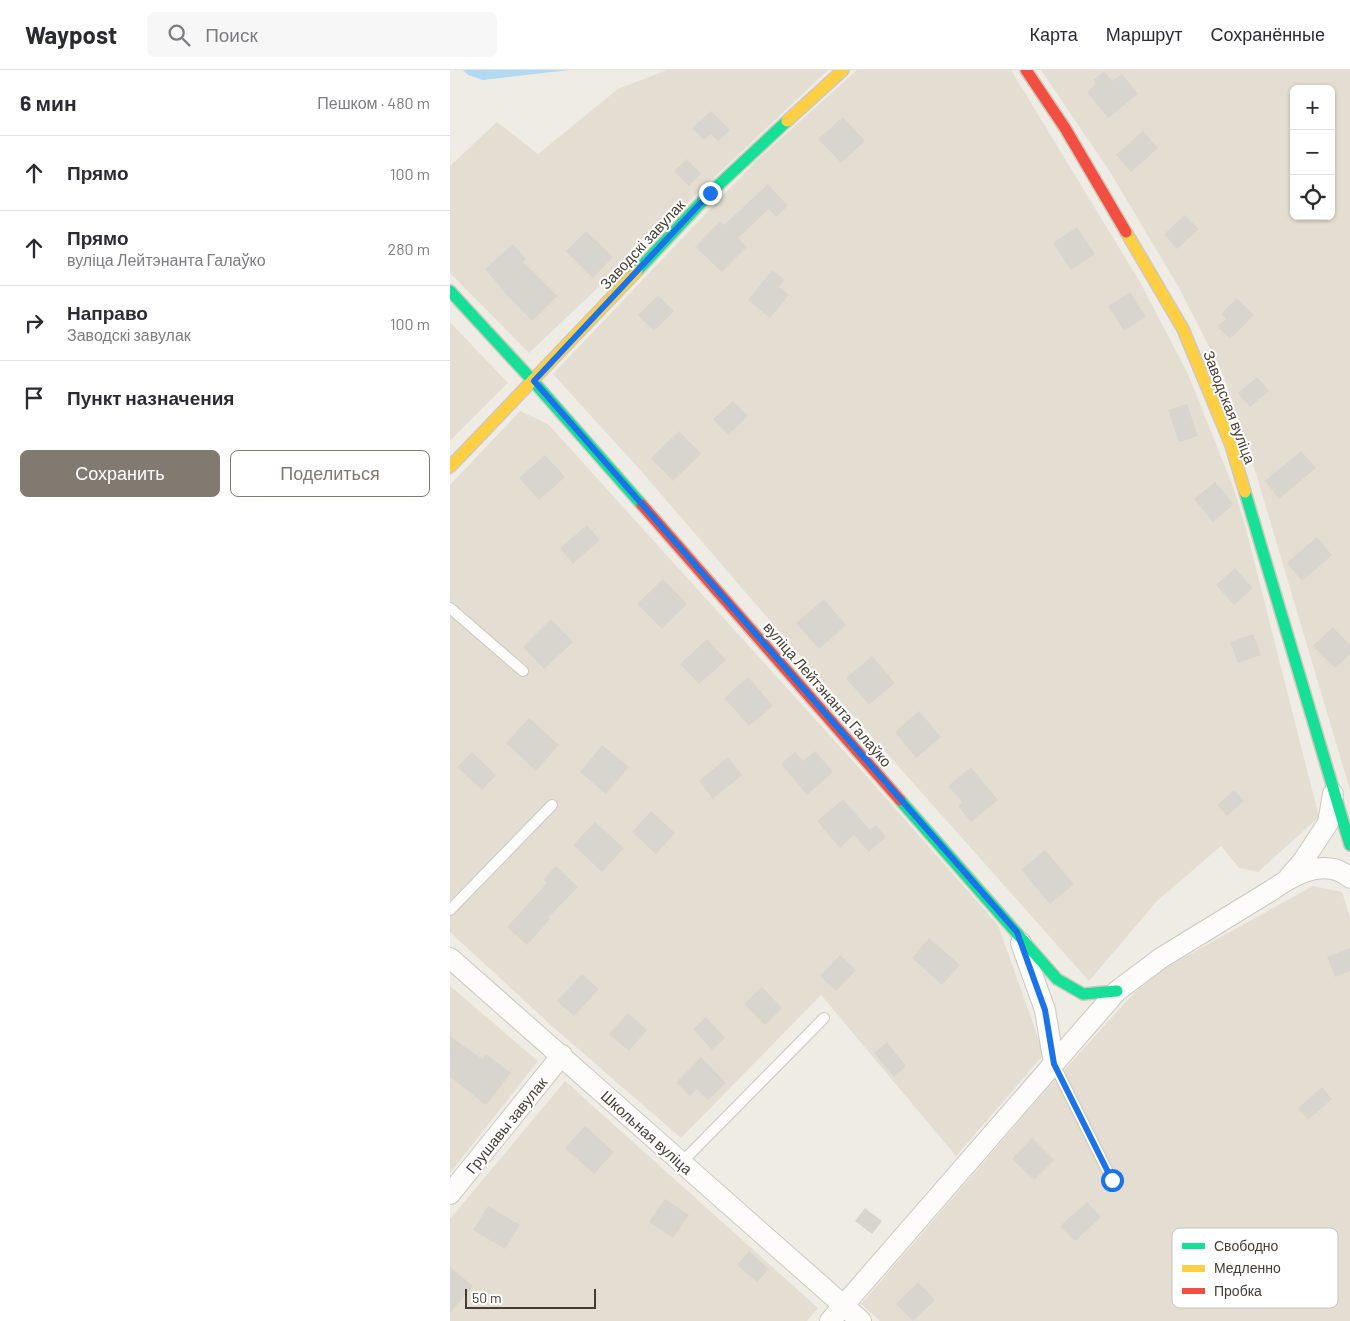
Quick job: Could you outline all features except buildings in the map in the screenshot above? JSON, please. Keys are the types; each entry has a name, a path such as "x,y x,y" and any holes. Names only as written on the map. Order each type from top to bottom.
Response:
{"street":[{"name":"Заводскі завулак","path":"534,381 710,193 843,70"},
{"name":"Заводская вуліца","path":"1026,70 1065,128 1182,329 1231,445 1350,845"},
{"name":"вуліца Лейтэнанта Галаўко","path":"450,291 534,381 1057,979 1083,994 1117,992"},
{"path":"450,467 534,381"},
{"path":"1288,879 1328,823 1334,790"},
{"path":"830,1321 1117,992 1161,958 1288,879 1305,871 1321,868 1336,870 1350,878"},
{"path":"1017,932 1045,1010 1054,1064"},
{"name":"Школьная вуліца","path":"450,958 861,1321"},
{"name":"Грушавы завулак","path":"450,1194 562,1056"}],"lane":[{"path":"450,608 523,671"},
{"path":"450,910 552,805"},
{"path":"682,1162 824,1018"},
{"path":"1054,1064 1112,1180"}],"shaded area":[{"path":"667,70 828,70 529,353 450,273 450,166 497,122 538,154 618,89"},
{"path":"857,70 1011,70 1140,282 1188,374 1232,484 1245,525 1319,817 1258,872 1239,868 1221,846 1157,901 1089,981 810,667 641,471 553,374 756,161"},
{"path":"1041,70 1350,70 1350,790 1257,477 1223,374 1178,286 1110,172"},
{"path":"450,322 508,383 450,441"},
{"path":"520,411 548,424 862,771 998,925 1044,1054 956,1156 821,995 681,1138 553,1027 450,932 450,485"},
{"path":"1313,886 1342,892 1350,917 1350,1321 880,1321 861,1304 1046,1090 1136,991 1167,967"},
{"path":"450,986 538,1061 450,1173"},
{"path":"565,1081 818,1308 807,1321 450,1321 450,1219"}],"water":[{"path":"463,70 569,70 483,80 468,75"}],"traffic: fast":[{"path":"637,271 710,193 787,121"},
{"path":"450,291 533,381 642,505"},
{"path":"1245,492 1350,845"},
{"path":"900,800 1057,979 1083,994 1117,991"}],"traffic: slow":[{"path":"787,121 843,70"},
{"path":"1126,232 1183,329 1231,445 1245,492"},
{"path":"450,467 637,271"}],"traffic: jam":[{"path":"1026,70 1065,128 1126,232"},
{"path":"642,505 900,800"}],"route":[{"path":"710,193 534,381 1017,932 1045,1010 1054,1064 1112,1180"}]}
